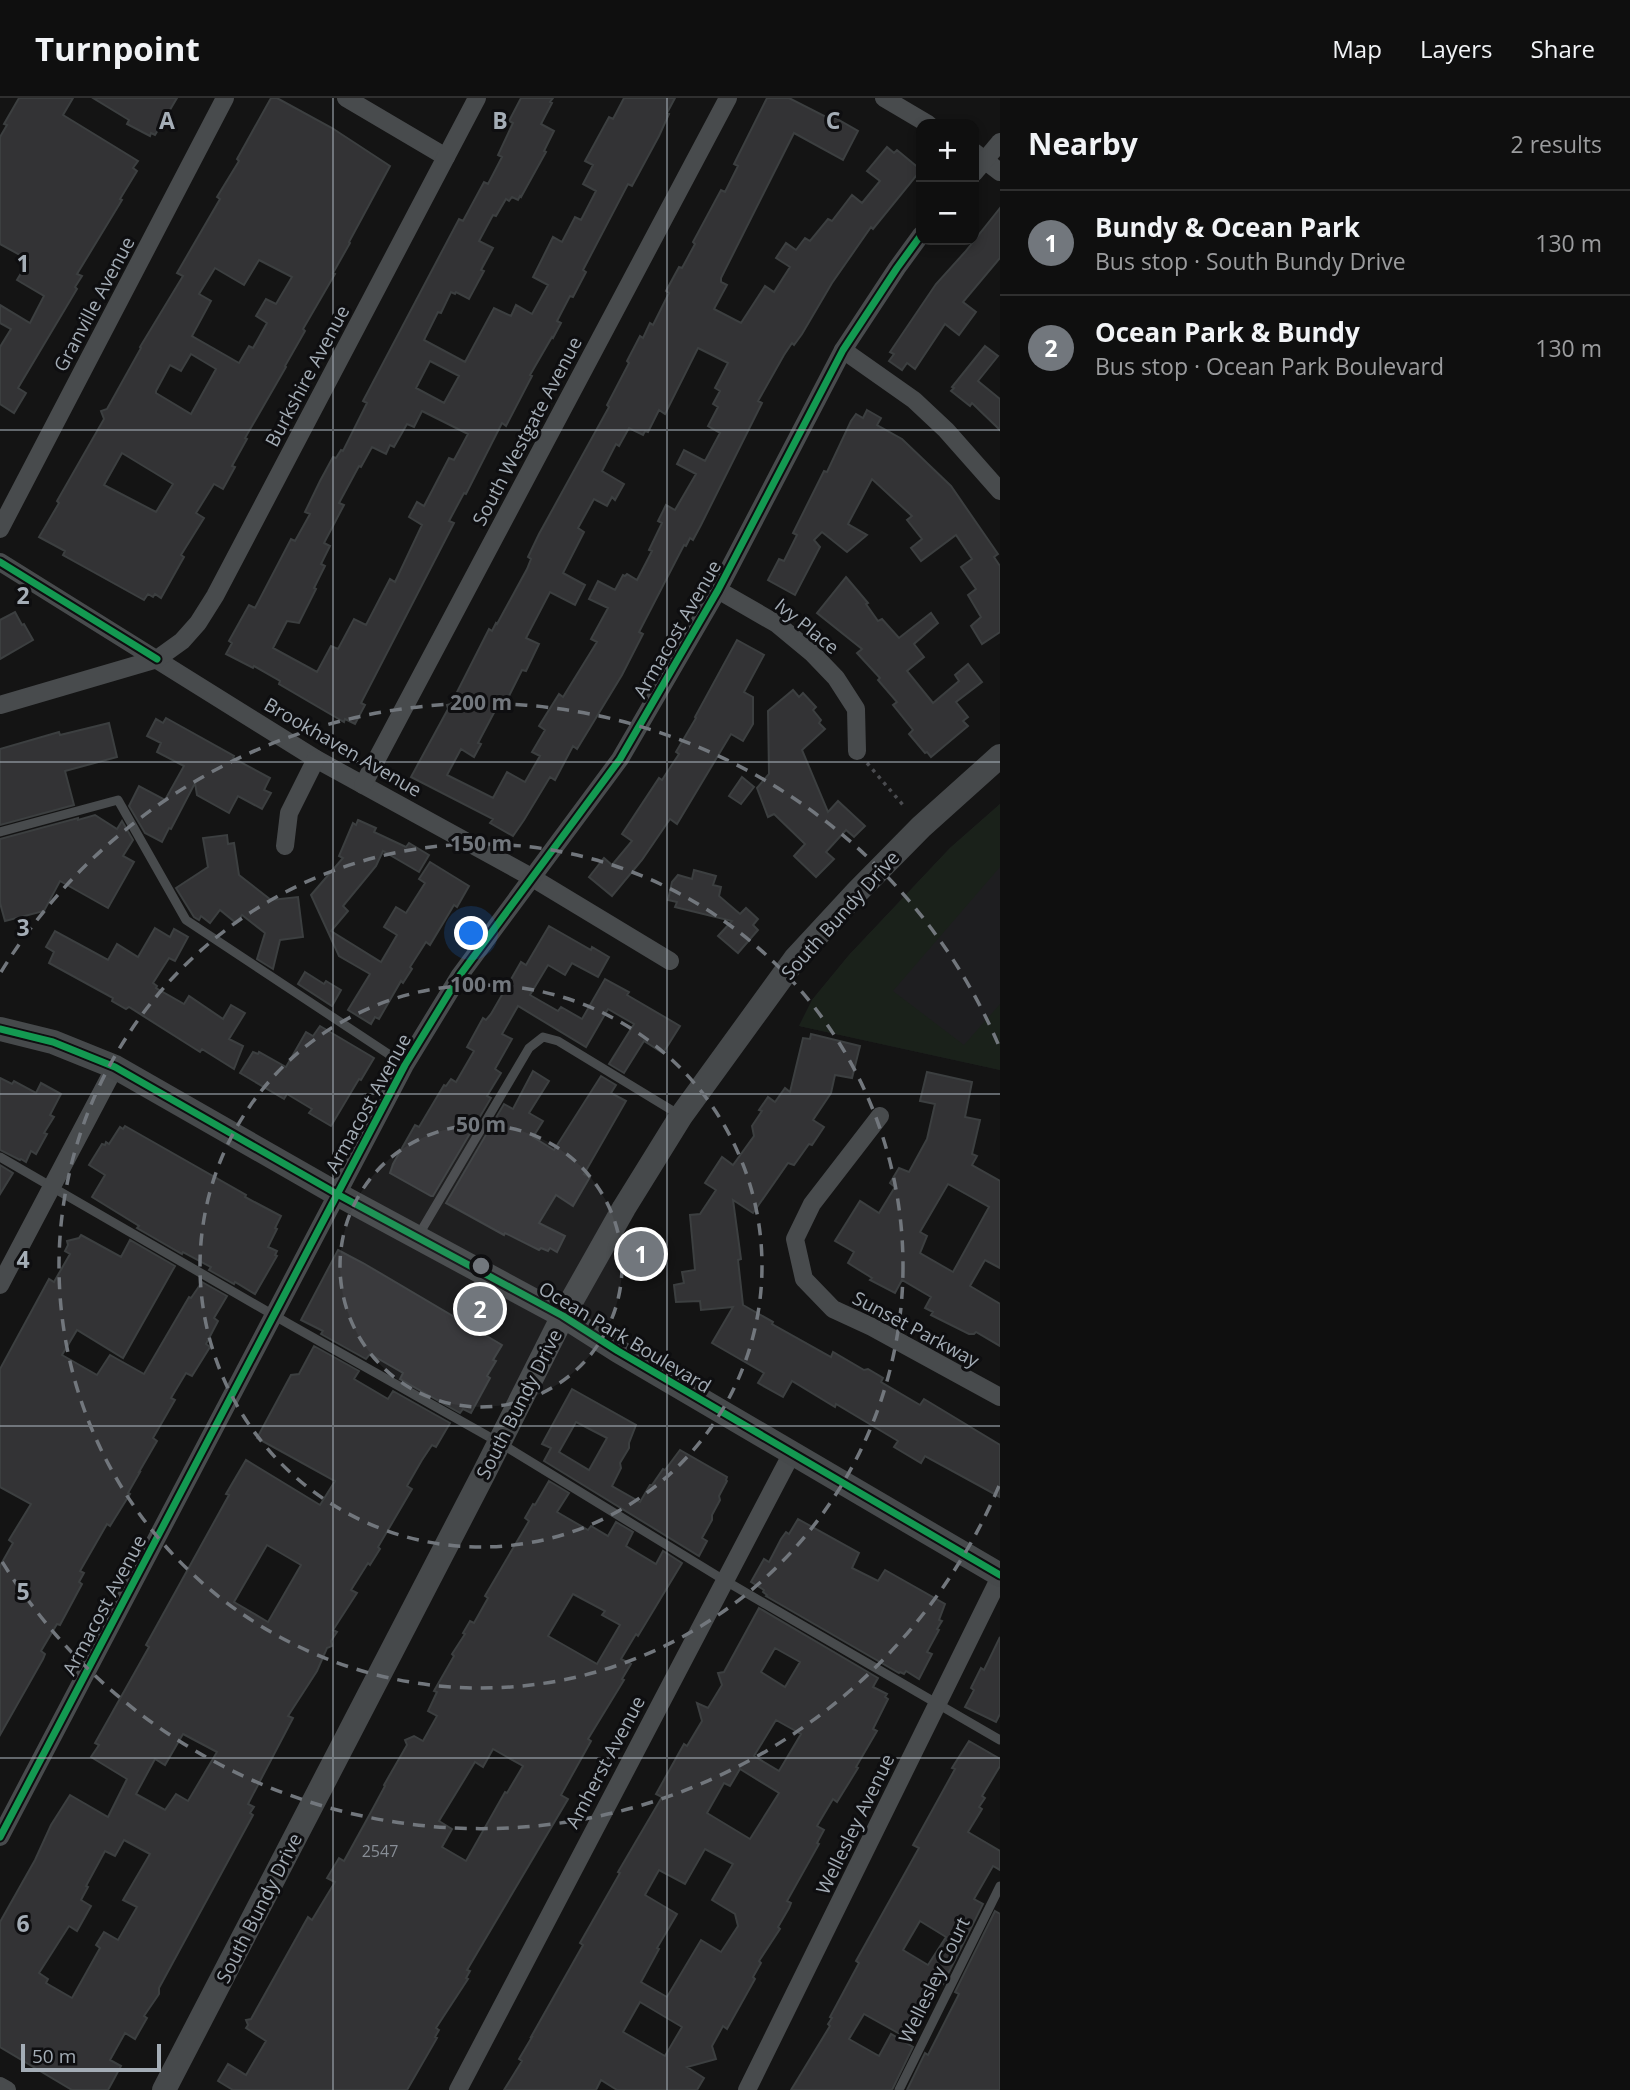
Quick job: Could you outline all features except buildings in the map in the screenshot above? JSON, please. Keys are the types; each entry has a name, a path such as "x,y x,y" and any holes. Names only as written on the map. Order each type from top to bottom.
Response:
{"main road":[{"name":"South Bundy Drive","path":"164,2090 500,1443 563,1316 624,1208 681,1116 795,960 921,827 1000,756"},
{"name":"Ocean Park Boulevard","path":"1,1030 53,1042 115,1067 337,1194 563,1316 1000,1576"}],"street":[{"name":"Granville Avenue","path":"0,528 225,98"},
{"path":"346,98 446,157"},
{"name":"Burkshire Avenue","path":"157,659 182,641 198,623 215,596 477,98"},
{"name":"South Westgate Avenue","path":"363,785 728,98"},
{"path":"884,98 920,119"},
{"path":"979,159 1000,142"},
{"path":"979,162 1000,172"},
{"name":"Armacost Avenue","path":"0,1837 405,1065 460,975 620,759 718,590 843,350 916,242"},
{"path":"843,350 914,400 946,430 1000,491"},
{"name":"Brookhaven Avenue","path":"0,562 316,759 531,877 670,961"},
{"name":"Ivy Place","path":"718,590 777,624 812,653 836,678 856,709 857,751"},
{"path":"0,705 157,659"},
{"path":"285,846 289,813 316,759"},
{"path":"0,1285 115,1067"},
{"name":"Sunset Parkway","path":"880,1115 811,1204 795,1239 804,1279 832,1309 872,1326 1000,1397"},
{"name":"Amherst Avenue","path":"457,2090 792,1453"},
{"name":"Wellesley Avenue","path":"747,2090 1000,1576"},
{"path":"0,2086 7,2090"}],"lane":[{"path":"0,832 118,800 186,920 405,1065"},
{"path":"418,1238 529,1048 543,1037 558,1041 681,1116"},
{"path":"0,1157 500,1443 724,1580 1000,1740"},
{"name":"Wellesley Court","path":"899,2090 1000,1886"}],"path":[{"path":"857,751 903,805"}],"shaded area":[{"path":"1000,804 1000,1070 799,1026 812,1000 849,955 950,848"},
{"path":"1000,804 1000,867 893,991 964,1045 1000,1004 1000,1070 799,1026 812,1000 849,955 950,848"}],"cycle path":[{"path":"0,1837 405,1065 460,975 620,759 718,590 843,350 916,242"},
{"path":"0,562 157,659"},
{"path":"0,1029 53,1042 115,1067 337,1194 563,1316 1000,1575"}],"place":[{"name":"Bundy & Ocean Park","path":"641,1254"},
{"name":"Ocean Park & Bundy","path":"480,1309"}]}
